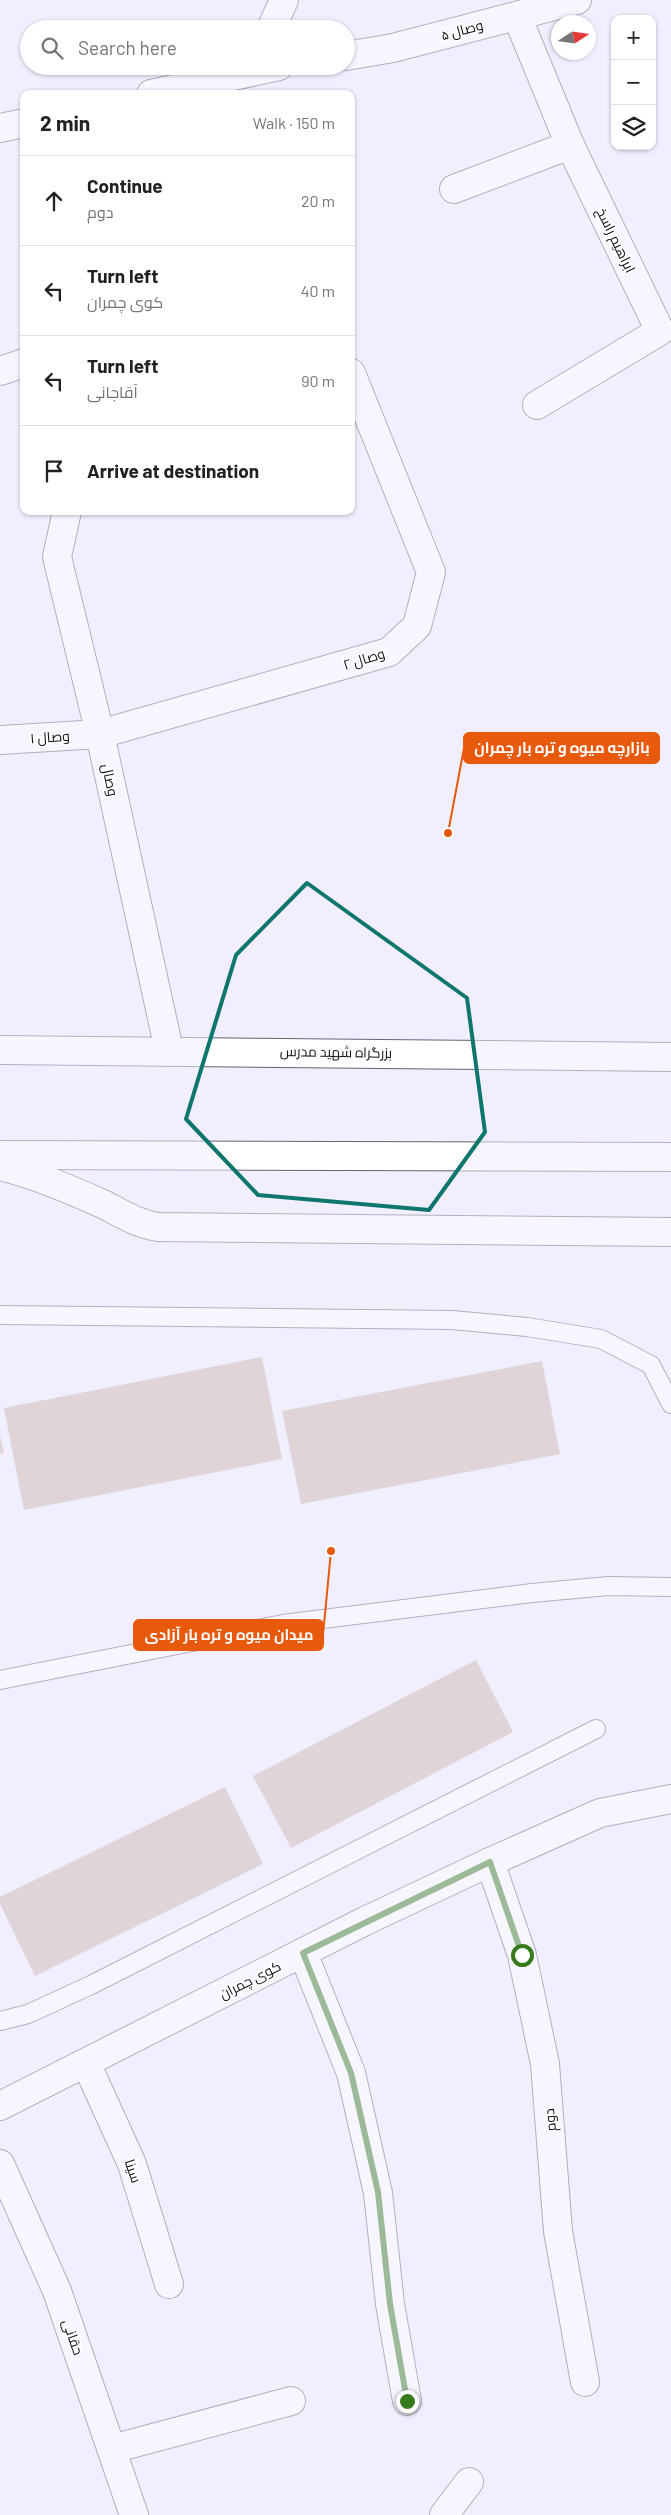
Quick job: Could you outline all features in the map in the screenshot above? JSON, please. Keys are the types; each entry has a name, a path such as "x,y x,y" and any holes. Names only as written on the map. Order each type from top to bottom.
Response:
{"main road":[{"path":"276,20 284,0"},
{"name":"وصال ۵","path":"355,54 393,48 577,0"},
{"name":"ابراهیم راسخ","path":"517,16 570,145 660,331 537,405"},
{"path":"172,90 252,75"},
{"path":"0,128 20,124"},
{"path":"454,189 570,145"},
{"path":"0,371 20,365"},
{"name":"وصال ۲","path":"100,734 389,652 417,626 430,572 355,383"},
{"name":"وصال","path":"66,515 57,556 100,734 169,1050"},
{"name":"وصال ۱","path":"0,740 100,734"},
{"name":"بزرگراه شهید مدرس","path":"0,1050 169,1050 671,1057"},
{"path":"0,1155 671,1157"},
{"path":"0,1166 21,1171 96,1201 133,1220 158,1227 671,1232"},
{"name":"کوی چمران","path":"0,2106 303,1953 490,1862 600,1813 671,1799"},
{"name":"دوم","path":"490,1862 522,1955 545,2064 558,2231 585,2382"},
{"path":"303,1953 353,2082 378,2192 390,2304 407,2401"},
{"name":"سینا","path":"86,2063 132,2164 169,2284"},
{"name":"حقانی","path":"0,2164 57,2291 134,2515"},
{"path":"112,2449 292,2401"},
{"path":"444,2515 469,2482"}],"lane":[{"path":"0,1315 442,1320 527,1328 601,1339 651,1365 671,1404"},
{"path":"0,1680 283,1624 542,1592 608,1586 671,1588"},
{"path":"0,2021 28,2014 91,1985 596,1729"}],"highlighted area":[{"path":"307,883 467,998 485,1132 429,1210 258,1195 186,1119 236,955"}],"building":[{"path":"262,1357 282,1459 24,1510 4,1408"},
{"path":"542,1361 560,1454 301,1504 282,1411"},
{"path":"0,1436 4,1453 0,1454"},
{"path":"476,1660 513,1732 291,1848 253,1776"},
{"path":"225,1787 263,1864 35,1976 0,1904 0,1897"}],"place":[{"name":"بازارچه میوه و تره بار چمران","path":"448,833"},
{"name":"میدان میوه و تره بار آزادی","path":"331,1551"}],"route":[{"path":"407,2401 390,2304 378,2192 351,2073 303,1953 365,1921 490,1862 522,1955"}]}
